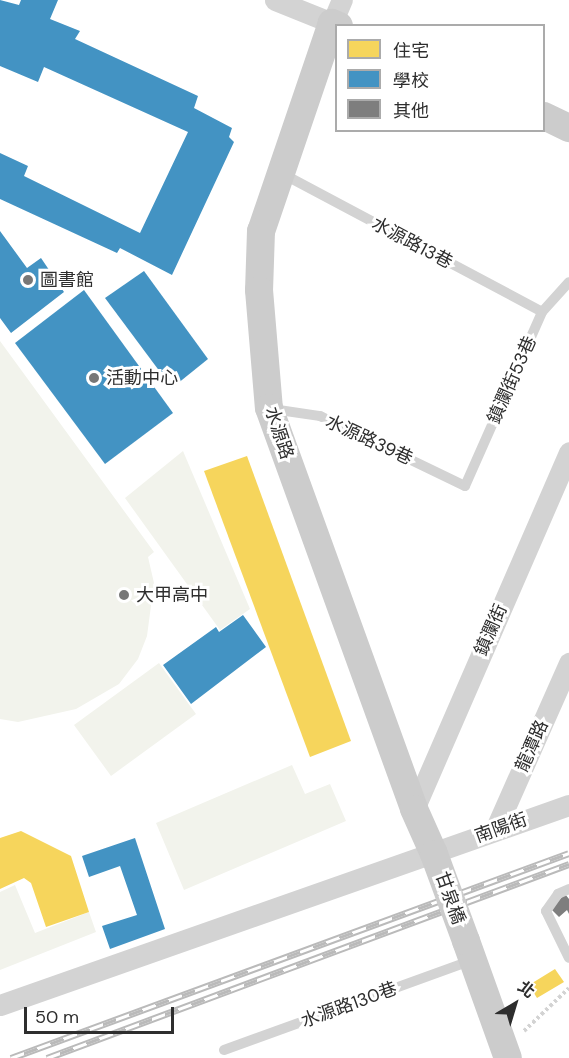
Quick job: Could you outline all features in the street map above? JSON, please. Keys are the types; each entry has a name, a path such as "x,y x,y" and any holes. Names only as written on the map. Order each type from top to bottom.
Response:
{"main road":[{"name":"水源路","path":"335,25 261,231 259,290 269,408 414,808 434,854"},
{"path":"545,117 569,128"},
{"name":"甘泉橋","path":"434,854 470,950"},
{"path":"470,950 506,1053"}],"street":[{"path":"275,0 338,16"},
{"name":"鎮瀾街","path":"414,808 569,452"},
{"name":"龍潭路","path":"495,830 569,663"},
{"name":"南陽街","path":"0,1005 569,805"}],"lane":[{"name":"水源路13巷","path":"283,174 542,312"},
{"name":"鎮瀾街53巷","path":"465,486 542,312 569,282"},
{"name":"水源路39巷","path":"269,408 320,416 465,486"},
{"path":"569,889 558,894 546,911 569,958"},
{"name":"水源路130巷","path":"224,1050 470,950"}],"path":[{"path":"506,1053 569,988"}],"shaded area":[{"path":"0,341 154,552 148,557 154,583 147,636 138,659 119,684 76,709 18,722 0,719"},
{"path":"183,451 250,609 220,630 125,498"},
{"path":"159,663 196,714 111,776 74,725"},
{"path":"292,765 305,794 330,784 346,821 184,890 156,823"},
{"path":"15,885 35,933 89,912 96,932 0,970 0,892"}],"building: 住宅":[{"path":"247,456 351,741 310,757 204,471"},
{"path":"21,831 71,856 89,912 46,927 31,883 24,878 0,889 0,838"},
{"path":"555,969 564,982 537,998 529,985"}],"building: 學校":[{"path":"0,0 19,5 21,0 58,0 50,19 80,31 75,39 198,96 194,108 232,128 229,137 234,142 172,275 120,248 117,253 0,199 0,153 28,166 24,176 140,233 188,132 44,67 38,82 0,66"},
{"name":"圖書館","path":"0,231 27,268 41,258 64,292 11,333 0,318"},
{"path":"144,271 208,359 172,388 105,298"},
{"name":"活動中心","path":"84,290 173,413 105,464 15,343"},
{"path":"243,615 266,647 191,704 163,665 216,627 219,632"},
{"path":"135,838 165,929 110,949 102,926 137,915 120,866 89,877 82,856"}],"building: 其他":[{"path":"565,894 569,899 569,914 567,910 559,917 551,909"}],"railway":[{"path":"11,1058 569,853"},
{"path":"47,1058 569,864"}],"place":[{"name":"圖書館","path":"28,280"},
{"name":"活動中心","path":"94,378"},
{"name":"大甲高中","path":"124,595"}]}
